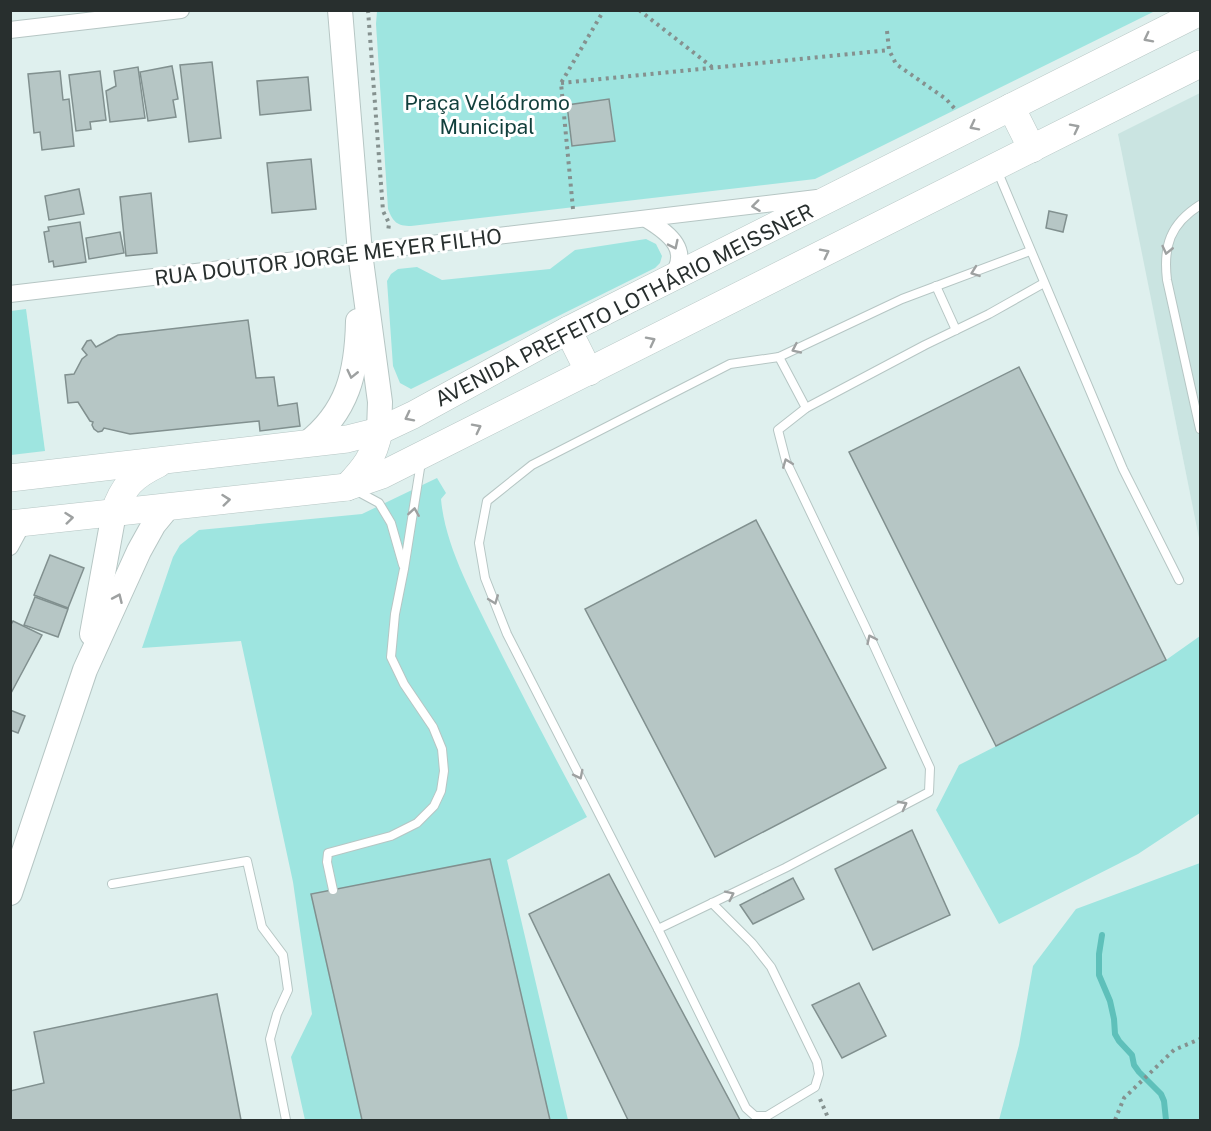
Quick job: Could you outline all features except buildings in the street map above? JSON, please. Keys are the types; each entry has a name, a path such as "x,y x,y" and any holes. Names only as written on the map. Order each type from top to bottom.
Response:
{"main road":[{"path":"340,10 360,253 380,402 376,449 366,467 347,487"},
{"name":"AVENIDA PREFEITO LOTHÁRIO MEISSNER","path":"10,478 347,439 379,431 413,415 568,330 1200,12"},
{"name":"AVENIDA PREFEITO LOTHÁRIO MEISSNER","path":"17,523 347,487 382,475 1200,64"},
{"path":"1011,107 1032,149"},
{"path":"306,444 335,416 350,385 357,349 360,253"},
{"path":"568,330 589,372"},
{"path":"85,670 114,513 120,495 130,481 142,472 168,460"},
{"path":"10,892 85,670 139,551 154,524 168,507"}],"street":[{"path":"10,30 181,10"},
{"name":"RUA DOUTOR JORGE MEYER FILHO","path":"10,294 835,196"},
{"path":"646,219 665,231 676,243 680,258 676,271 668,280"},
{"path":"10,547 17,523"}],"lane":[{"path":"996,167 1123,469 1179,580"},
{"path":"1200,205 1188,213 1172,232 1165,257 1167,280 1200,429"},
{"path":"712,903 752,943 771,967 817,1062 819,1074 815,1087 767,1116 755,1116 746,1108 658,929 507,634 485,578 479,543 486,501 532,465 730,364 779,357 902,299 1030,251"},
{"path":"658,929 785,868 929,792 930,768 786,461 778,430 806,408 1044,283"},
{"path":"936,286 956,330"},
{"path":"779,357 806,408"},
{"path":"333,890 326,857 328,853 391,836 417,823 434,806 441,791 444,771 442,749 432,727 404,684 391,657 395,614 423,456"},
{"path":"347,487 379,503 391,523 404,568"},
{"path":"112,884 247,861 262,927 283,954 288,990 277,1014 270,1039 286,1120"}],"path":[{"path":"368,10 382,211 389,223"},
{"path":"573,212 561,83 604,10"},
{"path":"639,10 713,68"},
{"path":"887,31 889,50 896,64 946,99 959,116"},
{"path":"561,83 889,50"},
{"path":"1115,1120 1124,1098 1174,1050 1200,1039"},
{"path":"815,1087 829,1120"}],"shaded area":[{"path":"1200,93 1200,543 1118,134"}],"green space":[{"name":"Praça Velódromo Municipal","path":"377,11 1155,11 815,179 411,226 396,222 388,209"},
{"path":"646,239 656,244 662,256 655,268 411,389 400,383 393,366 387,281 398,269 417,267 442,280 550,269 575,250"},
{"path":"26,309 45,451 11,455 11,311"},
{"path":"437,478 446,493 441,499 444,517 461,570 477,606 587,817 507,860 568,1120 305,1120 291,1057 312,1014 293,882 241,641 142,648 173,557 180,545 199,530 362,514"},
{"path":"1200,636 1200,813 1138,854 999,924 936,810 959,765 1166,660"},
{"path":"1200,863 1200,1120 999,1120 1019,1045 1033,966 1076,909"}],"waterway":[{"path":"1102,935 1099,975 1110,1001 1115,1034 1132,1055 1134,1065 1139,1072 1161,1094 1166,1120"}]}
